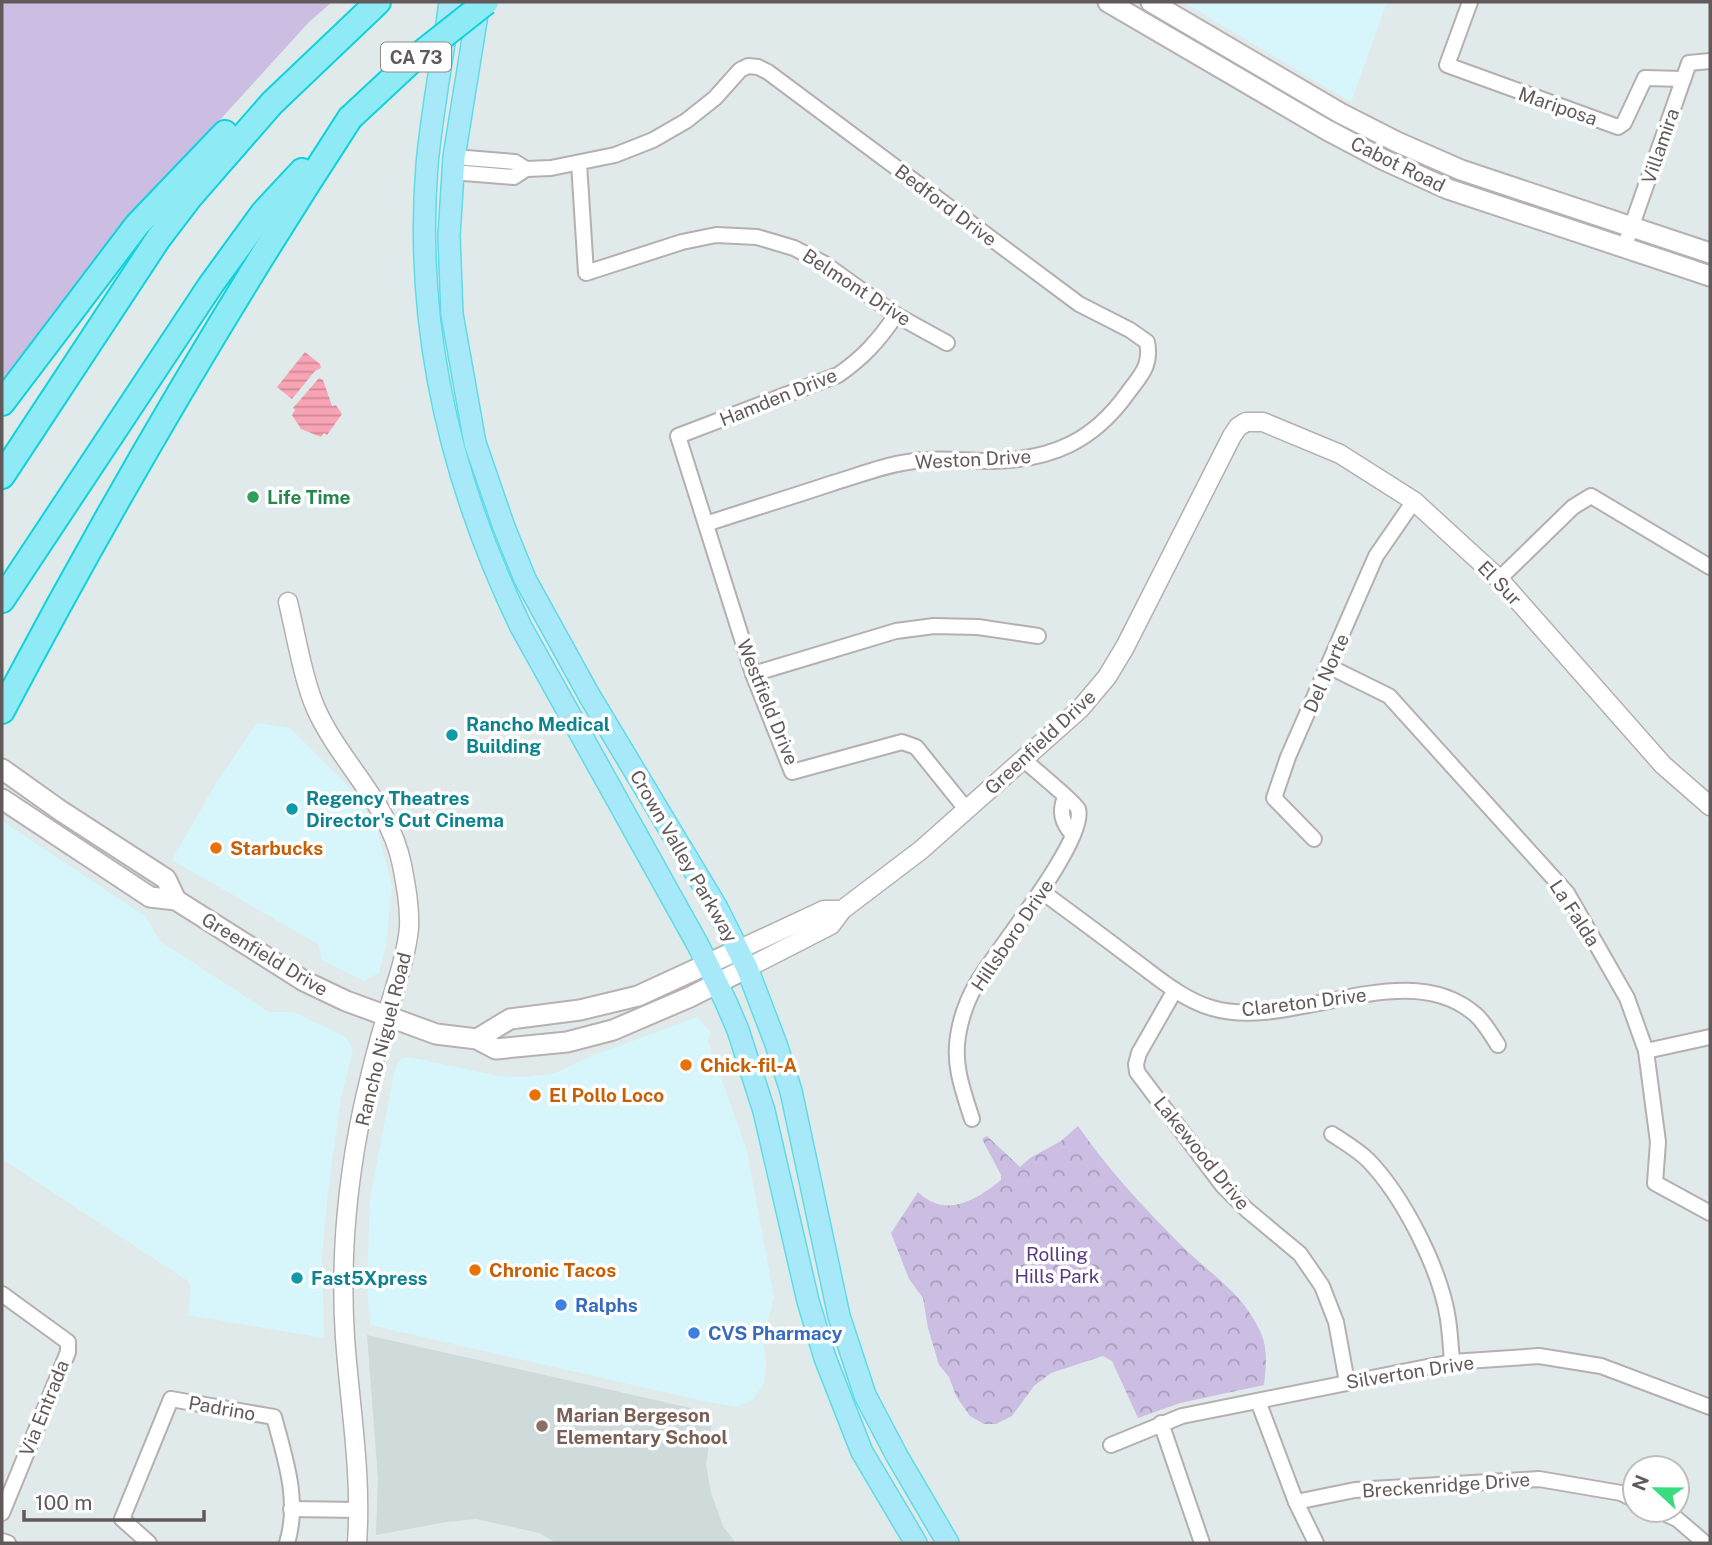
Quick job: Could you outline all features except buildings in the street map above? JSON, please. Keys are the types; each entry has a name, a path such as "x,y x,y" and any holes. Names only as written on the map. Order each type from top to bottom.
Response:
{"highway":[{"name":"CA 73","path":"351,118 410,63 486,2"},
{"path":"2,476 158,239 190,197 272,103 373,6"},
{"path":"2,403 137,225 234,124 272,103"},
{"path":"2,600 149,376 263,213 351,118"},
{"path":"2,711 100,530 227,311 351,118"}],"main road":[{"name":"Crown Valley Parkway","path":"450,2 427,165 425,261 434,364 445,416 475,523 506,596 548,678 632,825 712,974 738,1030 764,1111 807,1301 825,1358 862,1452 916,1543"},
{"name":"Crown Valley Parkway","path":"479,2 453,165 449,236 454,327 475,443 525,579 549,625 718,908 742,959 776,1044 791,1091 839,1316 865,1395 948,1543"},
{"name":"Cabot Road","path":"1108,2 1327,130 1382,159 1448,189 1710,276"},
{"name":"Cabot Road","path":"1151,2 1340,113 1397,142 1461,170 1710,253"},
{"name":"Greenfield Drive","path":"2,769 61,811 166,878 176,900"},
{"name":"Greenfield Drive","path":"2,799 140,891 150,897 176,900 304,981 386,1017 436,1034 477,1039 496,1049 567,1042 625,1025 742,959"},
{"name":"Greenfield Drive","path":"477,1039 510,1019 580,1010 712,974"},
{"path":"843,1404 865,1395"}],"street":[{"name":"Mariposa","path":"1470,2 1447,65 1618,127 1624,123 1645,78 1684,79"},
{"path":"1684,79 1689,63 1710,61"},
{"name":"Bedford Drive","path":"579,163 615,155 675,127 715,98 740,70 748,66 758,67 1079,304 1130,330 1147,342"},
{"name":"Villamira","path":"1625,248 1684,79"},
{"path":"453,165 514,177 526,169 579,163"},
{"name":"Belmont Drive","path":"579,163 586,273 682,242 716,235 757,237 794,247 825,264 896,315 947,343"},
{"name":"Hamden Drive","path":"678,436 838,375 876,344 896,315"},
{"name":"Weston Drive","path":"706,524 915,460 994,461 1030,458 1059,450 1108,419 1145,369 1150,356 1147,342"},
{"name":"Greenfield Drive","path":"742,959 824,910 842,910 921,850 1080,709 1107,677 1155,589 1231,436 1246,422"},
{"name":"El Sur","path":"1246,422 1263,422 1339,454 1413,501 1499,579 1663,765 1710,806"},
{"name":"Westfield Drive","path":"678,436 753,674 792,772 902,742 916,747 966,809"},
{"path":"1499,579 1573,507 1591,496 1710,567"},
{"name":"Del Norte","path":"1314,839 1274,798 1289,757 1376,556 1413,501"},
{"name":"Rancho Niguel Road","path":"288,602 316,707 392,831 402,863 408,903 406,952 362,1111 347,1214 343,1279 345,1340 357,1453 357,1543"},
{"path":"753,674 896,631 934,626 978,627 1038,636"},
{"name":"La Falda","path":"1329,667 1389,696 1567,893 1628,998 1646,1051 1658,1142 1655,1183 1710,1213"},
{"name":"Hillsboro Drive","path":"972,1119 957,1069 958,1037 965,1006 978,981 1059,865 1080,821 1079,810 1074,802 1024,760"},
{"name":"Clareton Drive","path":"1041,891 1175,990 1214,1009 1263,1011 1381,993 1429,993 1454,1002 1477,1016 1499,1045"},
{"name":"Lakewood Drive","path":"1175,990 1139,1053 1137,1072 1223,1186 1300,1254 1308,1265 1322,1286 1336,1322 1347,1382"},
{"path":"1646,1051 1710,1037"},
{"path":"1332,1134 1366,1157 1389,1184 1409,1216 1436,1276 1448,1317 1452,1362"},
{"name":"Via Entrada","path":"2,1294 68,1342 68,1352 2,1513"},
{"name":"Silverton Drive","path":"1111,1444 1182,1416 1347,1382 1452,1362 1539,1356 1601,1366 1710,1407"},
{"name":"Padrino","path":"149,1543 122,1519 171,1399 274,1417 292,1489 291,1509"},
{"path":"1258,1401 1296,1502 1315,1543"},
{"path":"1161,1423 1202,1543"},
{"name":"Breckenridge Drive","path":"1296,1502 1355,1490 1539,1479 1621,1493"},
{"path":"288,1543 293,1525 291,1509 359,1510"},
{"path":"1682,1524 1705,1543"},
{"path":"2,1541 8,1543"}],"shaded area":[{"path":"1183,2 1387,2 1351,102"},
{"path":"305,352 320,364 321,368 315,371 292,399 277,387"},
{"path":"319,378 323,380 332,406 336,405 342,414 327,435 324,433 321,437 301,429 292,415 295,410 293,408"},
{"path":"257,723 290,728 357,795 377,830 392,885 386,945 379,973 364,981 322,960 318,944 172,860 218,780"},
{"path":"2,821 146,917 160,941 269,1012 294,1012 346,1037 353,1050 341,1097 328,1191 322,1257 324,1338 188,1315 191,1289 188,1281 2,1159"},
{"path":"697,1017 711,1032 708,1041 747,1151 774,1297 763,1340 766,1363 764,1384 752,1400 737,1407 708,1402 370,1325 367,1284 370,1199 394,1074 401,1059 409,1057 499,1076 527,1077 555,1073 592,1056"},
{"name":"Marian Bergeson Elementary School","path":"367,1335 713,1413 706,1465 711,1493 723,1526 736,1543 556,1543 539,1533 476,1519 376,1535 378,1479"}],"green space":[{"path":"2,2 332,2 309,22 148,199 2,388"},
{"name":"Rolling Hills Park","path":"1078,1126 1139,1201 1245,1306 1265,1345 1264,1385 1180,1403 1138,1418 1112,1361 1103,1356 1051,1373 1034,1386 1012,1416 996,1424 984,1424 970,1416 956,1396 949,1377 939,1365 928,1328 923,1298 909,1279 891,1233 918,1192 939,1204 961,1204 1001,1180 1001,1175 982,1139 987,1136 1020,1167 1030,1158 1061,1141"}],"place":[{"name":"Life Time","path":"253,497"},
{"name":"Rancho Medical Building","path":"452,735"},
{"name":"Regency Theatres Director's Cut Cinema","path":"292,809"},
{"name":"Starbucks","path":"216,848"},
{"name":"Chick-fil-A","path":"686,1065"},
{"name":"El Pollo Loco","path":"535,1095"},
{"name":"Chronic Tacos","path":"475,1270"},
{"name":"Fast5Xpress","path":"297,1278"},
{"name":"Ralphs","path":"561,1305"},
{"name":"CVS Pharmacy","path":"694,1333"},
{"name":"Marian Bergeson Elementary School","path":"542,1426"}]}
